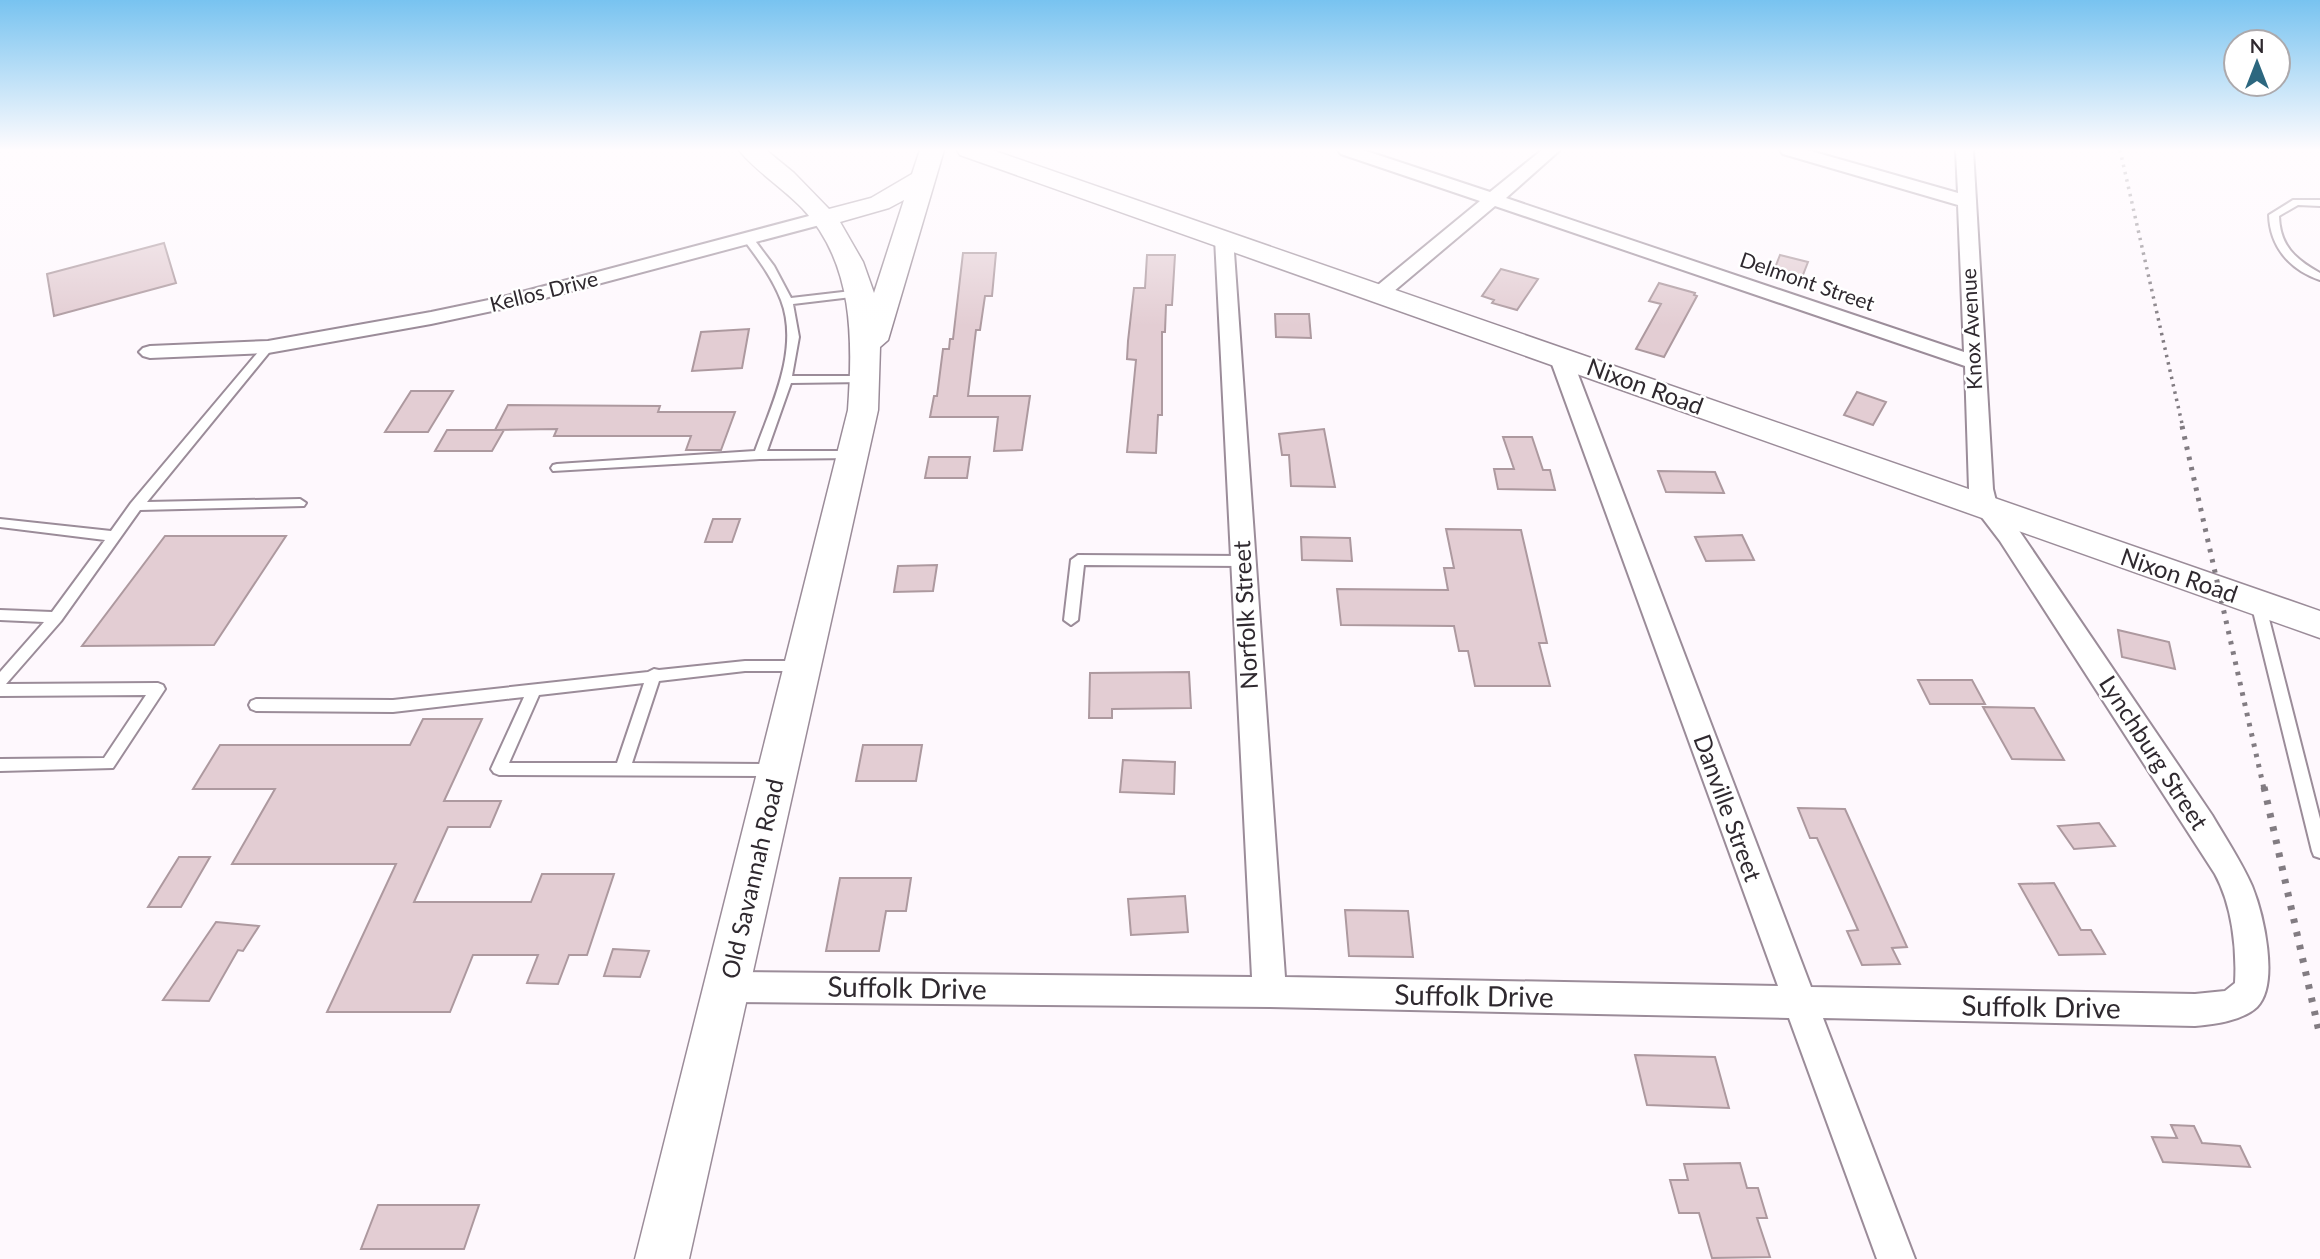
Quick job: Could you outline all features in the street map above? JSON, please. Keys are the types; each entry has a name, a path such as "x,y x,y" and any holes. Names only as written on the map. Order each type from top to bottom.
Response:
{"main road":[{"path":"816,209 840,242 860,293 866,327 867,370"},
{"name":"Kellos Drive","path":"824,218 859,209"},
{"path":"867,370 900,246 913,209"},
{"name":"Nixon Road","path":"1141,209 2320,625"},
{"name":"Old Savannah Road","path":"662,1259 863,410 867,370"}],"street":[{"path":"1380,293 1484,209"},
{"name":"Delmont Street","path":"1517,209 1973,362"},
{"name":"Knox Avenue","path":"1966,209 1981,489 1986,507"},
{"name":"Kellos Drive","path":"150,352 268,347 504,303 824,218"},
{"name":"Norfolk Street","path":"1224,237 1269,992"},
{"name":"Danville Street","path":"1560,356 1896,1259"},
{"name":"Lynchburg Street","path":"1986,507 2009,535 2201,824 2238,890 2253,978 2249,991 2242,998 2220,1008"},
{"name":"Suffolk Drive","path":"728,987 1269,992 2195,1010 2220,1008"}],"lane":[{"path":"2285,209 2274,215 2273,235 2292,262 2320,277"},
{"path":"749,240 769,266 787,302 793,337 786,380 760,455"},
{"path":"787,302 860,293"},
{"path":"0,682 56,617 136,506 268,347"},
{"path":"786,380 867,370"},
{"path":"557,468 760,455 852,455"},
{"path":"136,506 300,503"},
{"path":"0,523 112,536"},
{"path":"1072,620 1078,560 1243,561"},
{"path":"2258,603 2320,851"},
{"path":"0,615 56,617"},
{"path":"256,705 393,706 654,674 745,666 803,666"},
{"path":"622,770 654,674"},
{"path":"0,690 158,689 108,764 0,765"},
{"path":"534,690 499,769 778,770"}],"building":[{"path":"164,243 176,283 54,316 47,274"},
{"path":"963,253 996,253 992,296 985,296 980,330 976,330 968,396 1030,396 1022,450 994,451 998,417 930,417 934,396 937,396 943,349 949,349 950,339 953,339"},
{"path":"1147,255 1175,255 1172,305 1166,305 1165,332 1162,332 1162,415 1158,415 1156,453 1127,452 1136,360 1127,359 1128,341 1134,288 1145,288"},
{"path":"1780,255 1808,262 1799,285 1771,278"},
{"path":"1501,269 1538,279 1517,310 1492,303 1494,300 1482,296"},
{"path":"1659,283 1695,293 1697,296 1664,357 1636,349 1661,304 1649,301"},
{"path":"1275,314 1309,314 1311,338 1276,337"},
{"path":"749,329 742,368 692,371 701,332"},
{"path":"411,391 453,391 428,432 385,432"},
{"path":"1857,392 1886,402 1873,425 1844,415"},
{"path":"508,405 660,406 658,412 735,412 721,450 686,450 691,436 554,436 557,429 495,430"},
{"path":"1324,429 1335,487 1291,486 1289,455 1282,455 1279,434"},
{"path":"447,430 504,430 492,451 435,451"},
{"path":"1503,437 1532,437 1543,470 1550,470 1555,490 1498,489 1494,469 1514,469"},
{"path":"929,457 970,457 967,478 925,478"},
{"path":"1658,471 1715,472 1724,493 1666,492"},
{"path":"713,519 740,519 732,542 705,542"},
{"path":"1446,529 1521,530 1547,643 1539,643 1550,686 1475,686 1468,651 1459,651 1454,626 1341,625 1337,589 1448,590 1444,568 1454,568"},
{"path":"1742,535 1754,560 1706,561 1695,537"},
{"path":"165,536 286,536 214,645 82,646"},
{"path":"1301,537 1350,538 1352,561 1302,560"},
{"path":"937,565 933,591 894,592 898,566"},
{"path":"2118,630 2169,642 2175,669 2122,657"},
{"path":"1189,672 1191,708 1112,709 1112,718 1089,718 1090,673"},
{"path":"1918,680 1972,680 1985,704 1930,704"},
{"path":"1983,707 2034,708 2064,760 2012,759"},
{"path":"423,719 482,719 444,801 501,801 490,827 448,827 414,902 531,902 542,874 614,874 587,955 569,955 558,984 527,983 538,955 473,955 450,1012 327,1012 396,864 232,864 275,789 193,789 220,745 410,745"},
{"path":"863,745 922,745 916,781 856,781"},
{"path":"1123,760 1175,762 1174,794 1120,792"},
{"path":"1798,808 1845,809 1907,947 1892,948 1900,964 1862,965 1847,931 1858,930 1817,838 1810,838"},
{"path":"2099,823 2115,846 2074,849 2058,826"},
{"path":"179,857 210,857 181,907 148,907"},
{"path":"840,878 911,878 906,911 886,911 879,951 826,951"},
{"path":"2054,883 2081,930 2091,930 2105,954 2059,955 2019,884"},
{"path":"1185,896 1188,932 1131,935 1128,899"},
{"path":"1345,910 1408,911 1413,957 1349,956"},
{"path":"216,922 259,926 243,951 238,950 209,1001 163,1000"},
{"path":"613,949 649,951 640,977 604,976"},
{"path":"1635,1055 1715,1057 1729,1108 1647,1105"},
{"path":"2171,1125 2194,1126 2202,1143 2240,1146 2250,1167 2163,1162 2152,1137 2177,1138"},
{"path":"1740,1163 1747,1188 1758,1188 1767,1218 1757,1218 1770,1257 1712,1258 1699,1213 1679,1213 1670,1180 1688,1180 1684,1164"},
{"path":"378,1205 479,1205 464,1249 361,1249"}],"railway":[{"path":"2133,209 2183,428"},
{"path":"2182,426 2264,789"},
{"path":"2264,787 2320,1036"}]}
